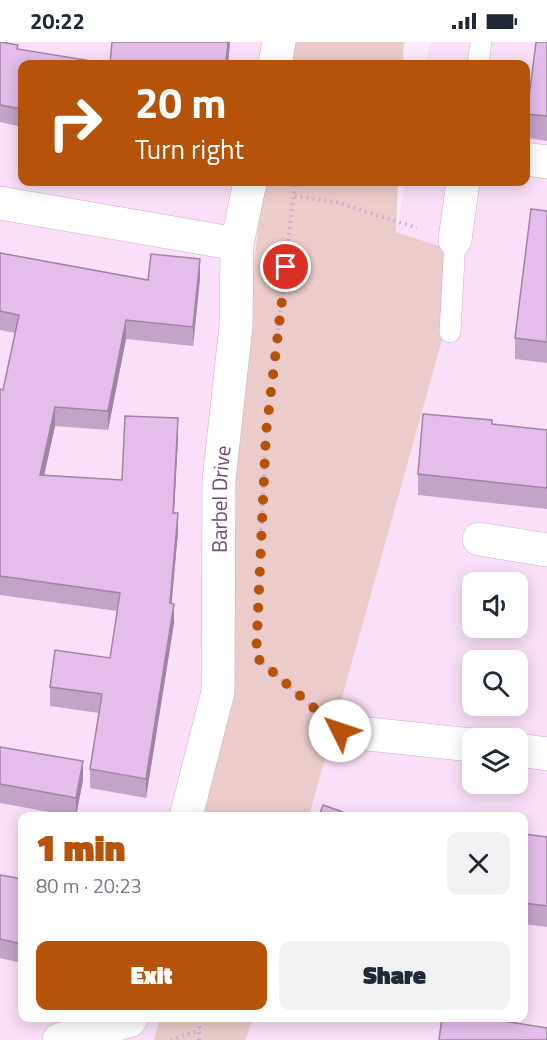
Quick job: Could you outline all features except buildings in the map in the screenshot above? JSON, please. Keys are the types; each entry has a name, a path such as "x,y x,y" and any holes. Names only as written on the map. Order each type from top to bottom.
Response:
{"street":[{"path":"276,60 279,42"},
{"path":"530,160 547,162"},
{"name":"Barbel Drive","path":"187,812 218,692 219,480 236,326 237,244 249,186"},
{"path":"455,240 462,186"},
{"path":"0,203 237,244"},
{"path":"479,539 547,550"},
{"path":"340,731 462,744"},
{"path":"528,751 547,754"},
{"path":"59,1040 125,1022"}],"lane":[{"path":"479,60 481,42"},
{"path":"450,332 455,240"}],"path":[{"path":"277,338 295,186"},
{"path":"295,196 336,202 455,240"},
{"path":"261,539 265,445"},
{"path":"254,667 256,657 340,731"},
{"path":"199,1040 200,1022"},
{"path":"171,1040 200,1030"}],"shaded area":[{"path":"0,42 278,42 276,60 18,60 18,186 263,186 194,812 18,812 18,1022 159,1022 154,1040 0,1040"},
{"path":"278,42 404,42 403,60 276,60"},
{"path":"430,42 547,42 547,1040 246,1040 251,1022 528,1022 528,812 310,812 451,308 396,232 404,186 530,186 530,60 427,60"},
{"path":"263,186 398,186 396,232 448,249 451,308 310,812 194,812"},
{"path":"159,1022 251,1022 246,1040 154,1040"}],"route":[{"path":"286,267 266,433 256,657 340,731"}]}
